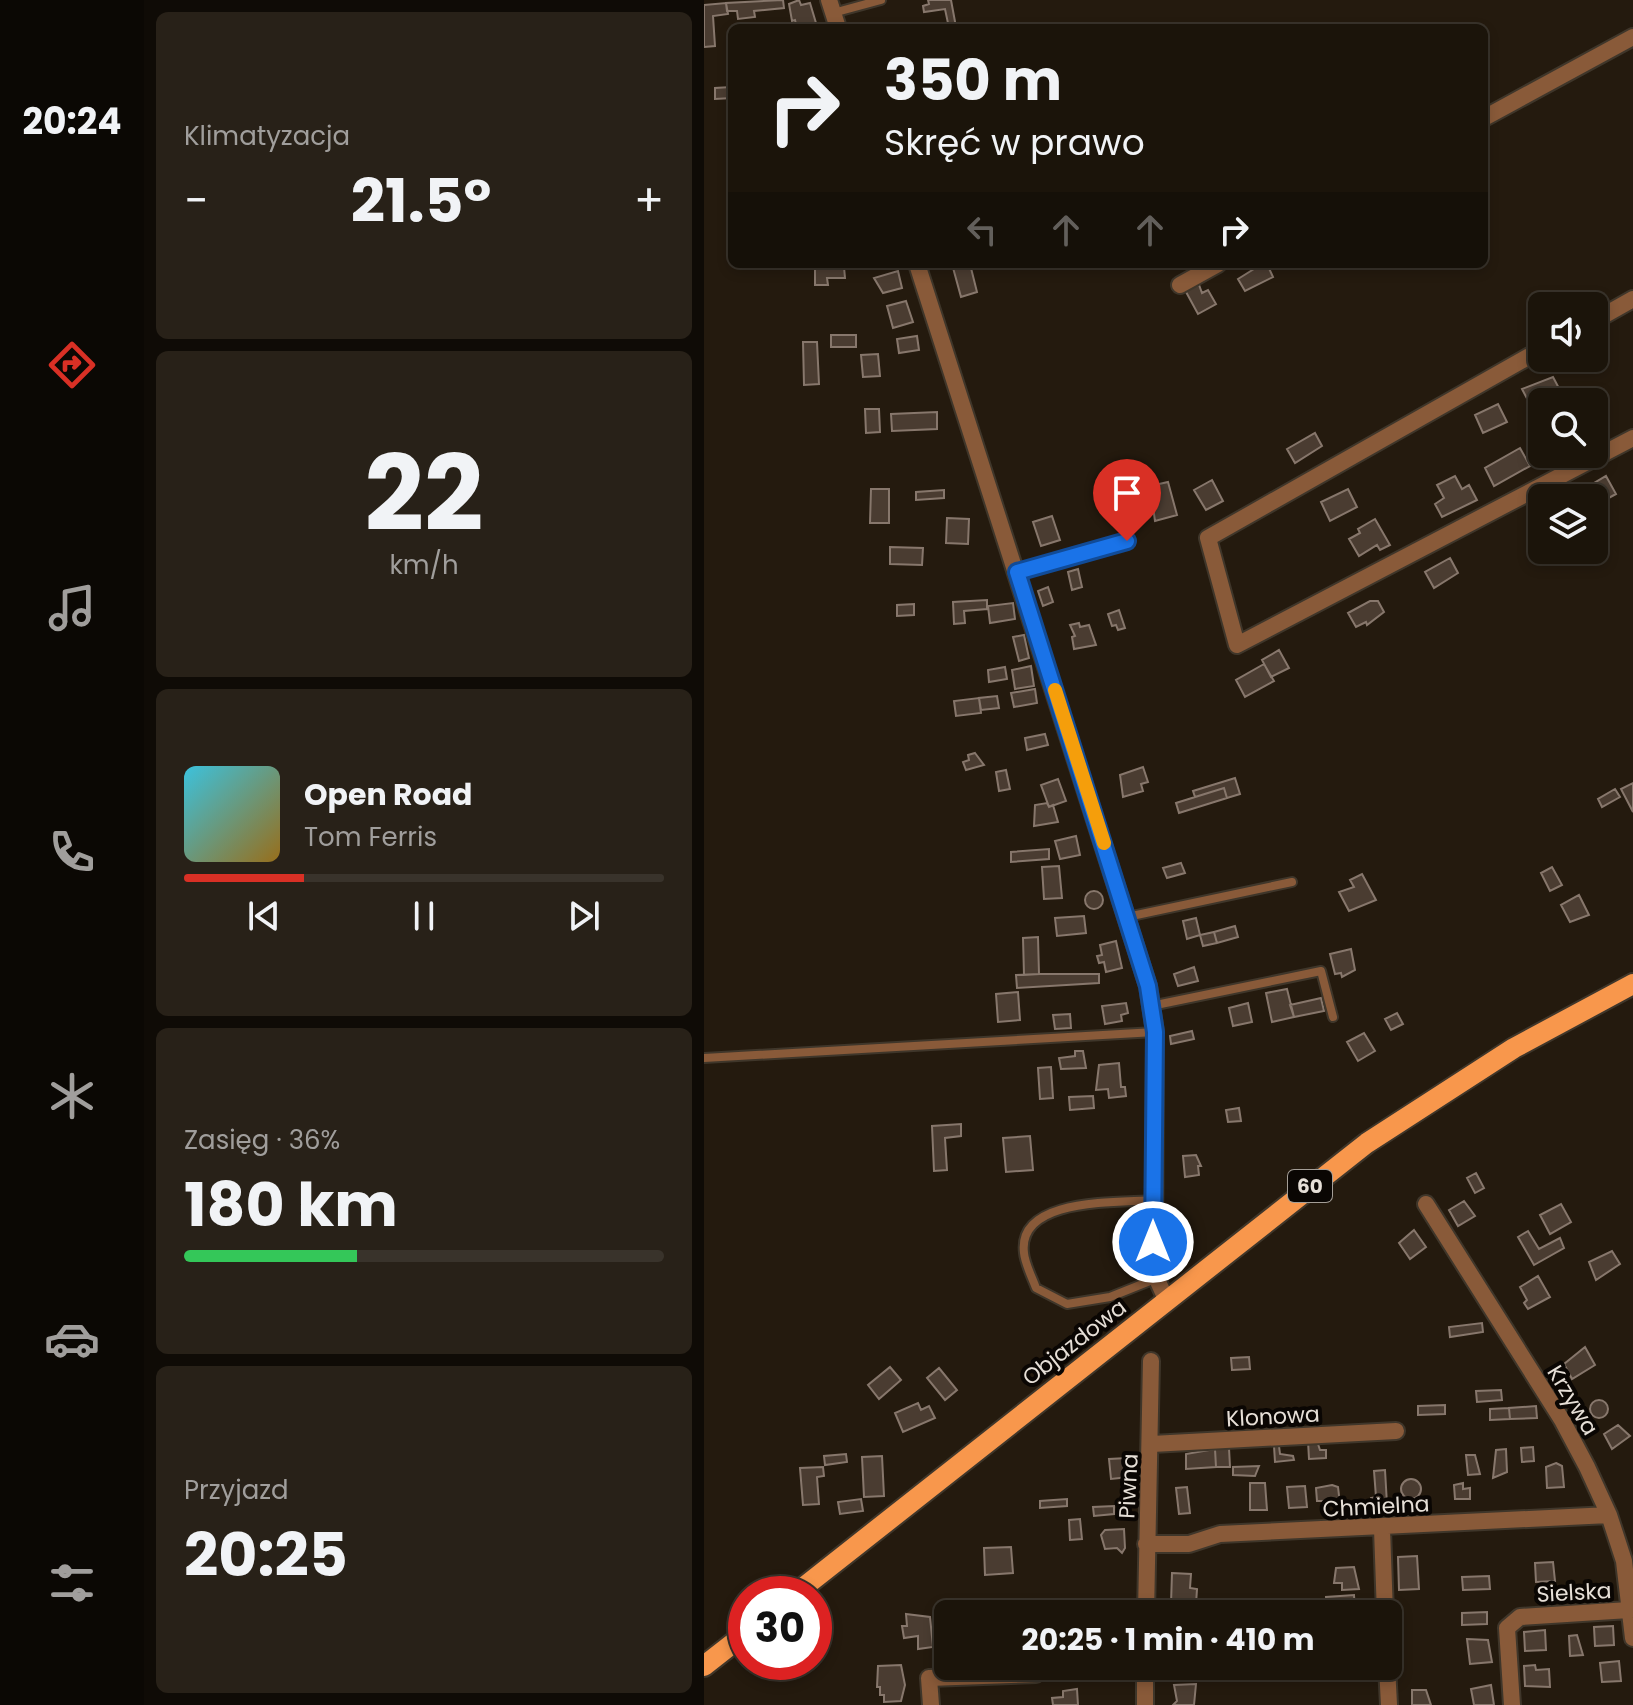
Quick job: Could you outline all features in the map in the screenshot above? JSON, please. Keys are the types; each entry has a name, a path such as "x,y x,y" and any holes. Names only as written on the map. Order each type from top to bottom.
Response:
{"main road":[{"name":"Objazdowa","path":"818,1576 1324,1175 1416,1110 1514,1048 1633,984"},
{"path":"704,1666 728,1647"}],"street":[{"path":"1488,116 1633,37"},
{"path":"918,268 1127,917 1151,1006 1155,1032 1155,1279 1166,1299"},
{"path":"1180,285 1211,268"},
{"path":"1608,313 1633,299"},
{"path":"1528,357 1208,538 1237,645 1633,438"},
{"name":"Krzywa","path":"1426,1204 1562,1420 1609,1515 1624,1561 1633,1638"},
{"name":"Piwna","path":"1146,1600 1152,1444 1151,1361"},
{"name":"Klonowa","path":"1152,1444 1396,1431"},
{"name":"Chmielna","path":"1146,1544 1189,1544 1220,1534 1382,1529 1609,1515"},
{"path":"1382,1529 1385,1600"},
{"name":"Sielska","path":"1512,1705 1507,1628 1520,1617 1629,1610"},
{"path":"931,1705 929,1678 934,1678"},
{"path":"1145,1680 1145,1705"},
{"path":"1388,1680 1389,1705"}],"lane":[{"path":"834,14 881,0"},
{"path":"1017,572 1127,541"},
{"path":"1127,917 1292,882"},
{"path":"1151,1006 1321,971 1333,1017"},
{"path":"704,1058 1155,1032"},
{"path":"1154,1200 1051,1210 1032,1226 1023,1250 1036,1288 1067,1304 1110,1297 1155,1279"}],"building":[{"path":"783,0 784,8 754,11 755,17 738,19 737,11 727,11 726,3"},
{"path":"799,0 801,5 810,3 816,23 796,24 795,20 792,21 789,4"},
{"path":"928,0 951,0 955,24 948,24 945,9 924,12 923,6 929,4"},
{"path":"726,3 728,14 713,16 715,46 704,47 704,5"},
{"path":"728,87 728,98 715,99 715,88"},
{"path":"815,268 844,268 845,278 827,278 828,285 815,285"},
{"path":"953,268 971,268 977,292 961,297"},
{"path":"1256,268 1269,268 1273,277 1245,291 1238,279"},
{"path":"898,271 902,288 883,293 874,278"},
{"path":"1198,282 1202,293 1208,290 1216,304 1198,314 1185,290"},
{"path":"906,301 913,322 893,328 887,306"},
{"path":"831,335 856,335 856,347 831,347"},
{"path":"917,336 919,350 899,353 897,339"},
{"path":"803,342 817,342 819,384 804,385"},
{"path":"878,354 880,376 863,377 861,355"},
{"path":"1553,377 1559,388 1528,388 1528,400 1522,389"},
{"path":"1498,404 1507,422 1483,433 1475,415"},
{"path":"865,409 879,409 880,432 866,433"},
{"path":"937,412 937,429 892,431 891,414"},
{"path":"1315,433 1322,446 1295,463 1287,449"},
{"path":"1520,448 1528,462 1528,467 1494,486 1485,468"},
{"path":"1122,467 1125,480 1104,485 1101,473"},
{"path":"1455,476 1462,489 1469,485 1477,500 1442,517 1435,504 1444,498 1437,485"},
{"path":"1606,476 1616,494 1608,498 1608,484 1592,484"},
{"path":"1212,480 1223,501 1206,510 1194,490"},
{"path":"1168,482 1177,515 1155,521 1150,486"},
{"path":"871,489 889,489 889,523 870,523"},
{"path":"1348,489 1357,507 1330,521 1321,502"},
{"path":"944,490 944,498 916,500 916,492"},
{"path":"1052,516 1060,540 1041,546 1033,522"},
{"path":"947,518 969,519 968,544 946,543"},
{"path":"1375,519 1390,545 1380,550 1377,545 1359,556 1349,539 1360,533 1358,529"},
{"path":"890,547 923,548 922,565 890,564"},
{"path":"1450,558 1458,573 1434,588 1425,572"},
{"path":"1078,569 1082,587 1072,590 1068,572"},
{"path":"1048,587 1053,602 1043,606 1038,591"},
{"path":"987,600 987,609 964,611 965,623 954,624 953,602"},
{"path":"1370,601 1378,601 1384,612 1367,625 1366,622 1356,627 1348,613"},
{"path":"1013,603 1015,619 990,623 988,606"},
{"path":"914,604 914,615 897,616 897,605"},
{"path":"1119,610 1125,628 1118,630 1116,625 1112,626 1108,614"},
{"path":"1079,623 1080,627 1089,625 1096,645 1074,649 1072,637 1075,636 1070,625"},
{"path":"1024,635 1029,658 1019,661 1013,637"},
{"path":"1279,650 1289,668 1271,677 1262,660"},
{"path":"1264,664 1274,681 1245,697 1236,680"},
{"path":"1031,666 1034,686 1015,689 1012,670"},
{"path":"1005,667 1007,679 989,682 988,670"},
{"path":"1035,689 1037,703 1014,707 1011,693"},
{"path":"997,696 999,708 981,710 979,698"},
{"path":"979,698 981,713 956,716 954,701"},
{"path":"1045,734 1048,745 1027,750 1025,738"},
{"path":"975,753 984,765 966,770 963,762 969,760 968,755"},
{"path":"1143,767 1148,782 1141,784 1143,791 1123,797 1120,775"},
{"path":"1006,770 1010,789 999,791 996,772"},
{"path":"1235,778 1240,794 1227,798 1224,788 1195,797 1193,791"},
{"path":"1058,779 1066,801 1049,807 1041,785"},
{"path":"1633,783 1633,812 1621,789"},
{"path":"1224,788 1227,798 1179,813 1176,803"},
{"path":"1615,789 1620,797 1602,807 1598,799"},
{"path":"1047,803 1049,807 1053,805 1058,822 1034,826 1035,805"},
{"path":"1076,836 1080,855 1060,859 1055,841"},
{"path":"1049,849 1049,859 1011,862 1011,852"},
{"path":"1181,863 1185,873 1167,878 1163,868"},
{"path":"1059,866 1062,898 1044,899 1042,867"},
{"path":"1552,867 1562,885 1550,891 1541,873"},
{"path":"1362,874 1376,900 1349,911 1339,892 1354,887 1350,880"},
{"path":"1094,891 1103,900 1094,909 1085,900"},
{"path":"1579,895 1589,915 1570,922 1561,905"},
{"path":"1084,916 1086,933 1057,936 1055,918"},
{"path":"1196,918 1200,935 1187,939 1183,921"},
{"path":"1235,926 1238,937 1217,943 1214,932"},
{"path":"1214,932 1217,943 1203,946 1200,935"},
{"path":"1038,937 1039,974 1024,975 1023,938"},
{"path":"1116,941 1122,968 1106,972 1104,962 1099,963 1097,956 1102,955 1100,945"},
{"path":"1351,949 1355,970 1342,977 1341,973 1335,974 1330,954"},
{"path":"1194,967 1198,981 1178,986 1174,974"},
{"path":"1099,974 1099,983 1017,988 1016,975"},
{"path":"1287,989 1294,1017 1272,1022 1266,993"},
{"path":"1018,992 1020,1020 998,1022 996,994"},
{"path":"1321,998 1324,1011 1294,1017 1290,1005"},
{"path":"1126,1003 1128,1013 1121,1015 1122,1021 1105,1024 1102,1006"},
{"path":"1248,1003 1252,1022 1233,1026 1229,1008"},
{"path":"1397,1013 1403,1024 1391,1030 1385,1019"},
{"path":"1070,1014 1071,1028 1055,1029 1053,1015"},
{"path":"1192,1031 1194,1039 1171,1044 1170,1036"},
{"path":"1364,1033 1375,1051 1358,1061 1347,1042"},
{"path":"1075,1051 1083,1051 1086,1068 1061,1069 1059,1058 1075,1056"},
{"path":"1119,1063 1121,1087 1125,1087 1126,1096 1109,1098 1108,1089 1096,1090 1099,1065"},
{"path":"1051,1067 1053,1098 1040,1099 1038,1068"},
{"path":"1093,1096 1094,1108 1070,1110 1069,1097"},
{"path":"1239,1108 1241,1121 1228,1122 1226,1110"},
{"path":"961,1124 961,1136 945,1138 947,1170 934,1171 932,1126"},
{"path":"1030,1136 1033,1170 1006,1172 1003,1138"},
{"path":"1196,1155 1201,1166 1198,1166 1199,1175 1185,1177 1183,1156"},
{"path":"1476,1173 1484,1188 1475,1193 1467,1178"},
{"path":"1464,1201 1475,1216 1458,1226 1449,1210"},
{"path":"1561,1204 1571,1222 1550,1234 1540,1215"},
{"path":"1414,1230 1426,1247 1410,1259 1399,1243"},
{"path":"1528,1231 1539,1249 1560,1238 1564,1248 1534,1265 1518,1237"},
{"path":"1117,1243 1134,1243 1135,1258 1117,1258"},
{"path":"1612,1251 1620,1264 1596,1280 1589,1262"},
{"path":"1538,1276 1550,1297 1528,1309 1520,1287"},
{"path":"1482,1323 1483,1332 1450,1337 1449,1327"},
{"path":"1585,1347 1595,1365 1572,1379 1564,1364"},
{"path":"1249,1357 1250,1369 1232,1370 1231,1358"},
{"path":"890,1367 901,1380 879,1399 868,1385"},
{"path":"939,1368 957,1390 945,1400 927,1378"},
{"path":"1501,1390 1502,1400 1477,1402 1476,1391"},
{"path":"1599,1400 1608,1409 1599,1418 1590,1409"},
{"path":"918,1403 921,1410 929,1406 935,1418 903,1432 895,1413"},
{"path":"1445,1405 1445,1414 1418,1415 1418,1406"},
{"path":"1536,1406 1537,1418 1510,1419 1509,1408"},
{"path":"1509,1408 1510,1419 1490,1420 1490,1409"},
{"path":"1618,1425 1630,1436 1612,1449 1604,1434"},
{"path":"1308,1441 1317,1441 1320,1450 1326,1450 1326,1458 1309,1459"},
{"path":"1274,1446 1279,1446 1280,1454 1293,1456 1294,1460 1275,1462"},
{"path":"1533,1447 1534,1461 1522,1462 1521,1448"},
{"path":"1229,1448 1230,1467 1216,1467 1215,1449"},
{"path":"1215,1449 1216,1467 1186,1469 1186,1454"},
{"path":"1506,1449 1507,1472 1493,1478 1496,1450"},
{"path":"846,1454 847,1462 825,1465 824,1456"},
{"path":"1466,1455 1475,1455 1480,1474 1468,1475"},
{"path":"882,1456 884,1496 864,1497 862,1457"},
{"path":"1127,1458 1129,1477 1111,1479 1109,1459"},
{"path":"1556,1463 1562,1466 1564,1487 1547,1488 1546,1467"},
{"path":"1259,1466 1255,1476 1233,1475 1233,1467"},
{"path":"823,1467 824,1476 817,1477 819,1504 803,1505 800,1468"},
{"path":"1385,1470 1387,1504 1371,1505 1371,1498 1376,1497 1374,1471"},
{"path":"1407,1479 1415,1479 1421,1489 1415,1499 1407,1499 1401,1493 1401,1485"},
{"path":"1250,1483 1265,1483 1267,1510 1250,1510"},
{"path":"1463,1483 1463,1489 1470,1488 1470,1499 1455,1499 1454,1485"},
{"path":"1305,1486 1307,1507 1289,1508 1287,1487"},
{"path":"1187,1487 1190,1513 1179,1514 1176,1488"},
{"path":"1338,1487 1340,1504 1324,1506 1324,1501 1317,1501 1316,1488"},
{"path":"861,1499 863,1511 840,1514 838,1502"},
{"path":"1067,1499 1067,1506 1040,1508 1040,1501"},
{"path":"1114,1506 1114,1514 1094,1516 1093,1507"},
{"path":"1080,1519 1082,1539 1070,1540 1069,1520"},
{"path":"1124,1529 1125,1548 1122,1553 1117,1548 1105,1549 1101,1535 1105,1530"},
{"path":"1011,1547 1013,1573 985,1575 984,1548"},
{"path":"1417,1556 1419,1589 1399,1590 1398,1557"},
{"path":"1553,1562 1555,1581 1536,1582 1535,1563"},
{"path":"1354,1567 1359,1589 1342,1590 1342,1583 1334,1583 1336,1568"},
{"path":"1172,1573 1191,1574 1190,1588 1197,1589 1196,1600 1171,1600"},
{"path":"1489,1576 1490,1589 1463,1590 1462,1577"},
{"path":"1354,1595 1354,1600 1326,1600 1326,1597"},
{"path":"1487,1612 1487,1624 1462,1625 1462,1613"},
{"path":"906,1614 930,1617 933,1647 918,1649 918,1636 904,1638 902,1626 907,1626"},
{"path":"1613,1626 1614,1645 1595,1646 1594,1627"},
{"path":"1545,1630 1546,1650 1525,1651 1524,1632"},
{"path":"1577,1635 1583,1655 1570,1656 1569,1636"},
{"path":"1467,1639 1488,1640 1492,1662 1470,1664"},
{"path":"1619,1661 1621,1681 1602,1682 1600,1663"},
{"path":"901,1665 905,1685 901,1701 884,1702 884,1695 880,1695 880,1687 877,1687 878,1666"},
{"path":"1535,1665 1536,1670 1549,1669 1550,1687 1525,1686 1524,1666"},
{"path":"1196,1684 1194,1705 1173,1705 1177,1701 1174,1685"},
{"path":"1491,1685 1494,1705 1474,1705 1471,1689"},
{"path":"1077,1689 1078,1705 1053,1705 1052,1698 1063,1697 1063,1691"},
{"path":"1412,1690 1426,1690 1431,1705 1412,1705"}],"slow traffic":[{"path":"1055,690 1104,843"}],"route":[{"path":"1127,541 1017,572 1148,986 1155,1032 1153,1242"}]}
